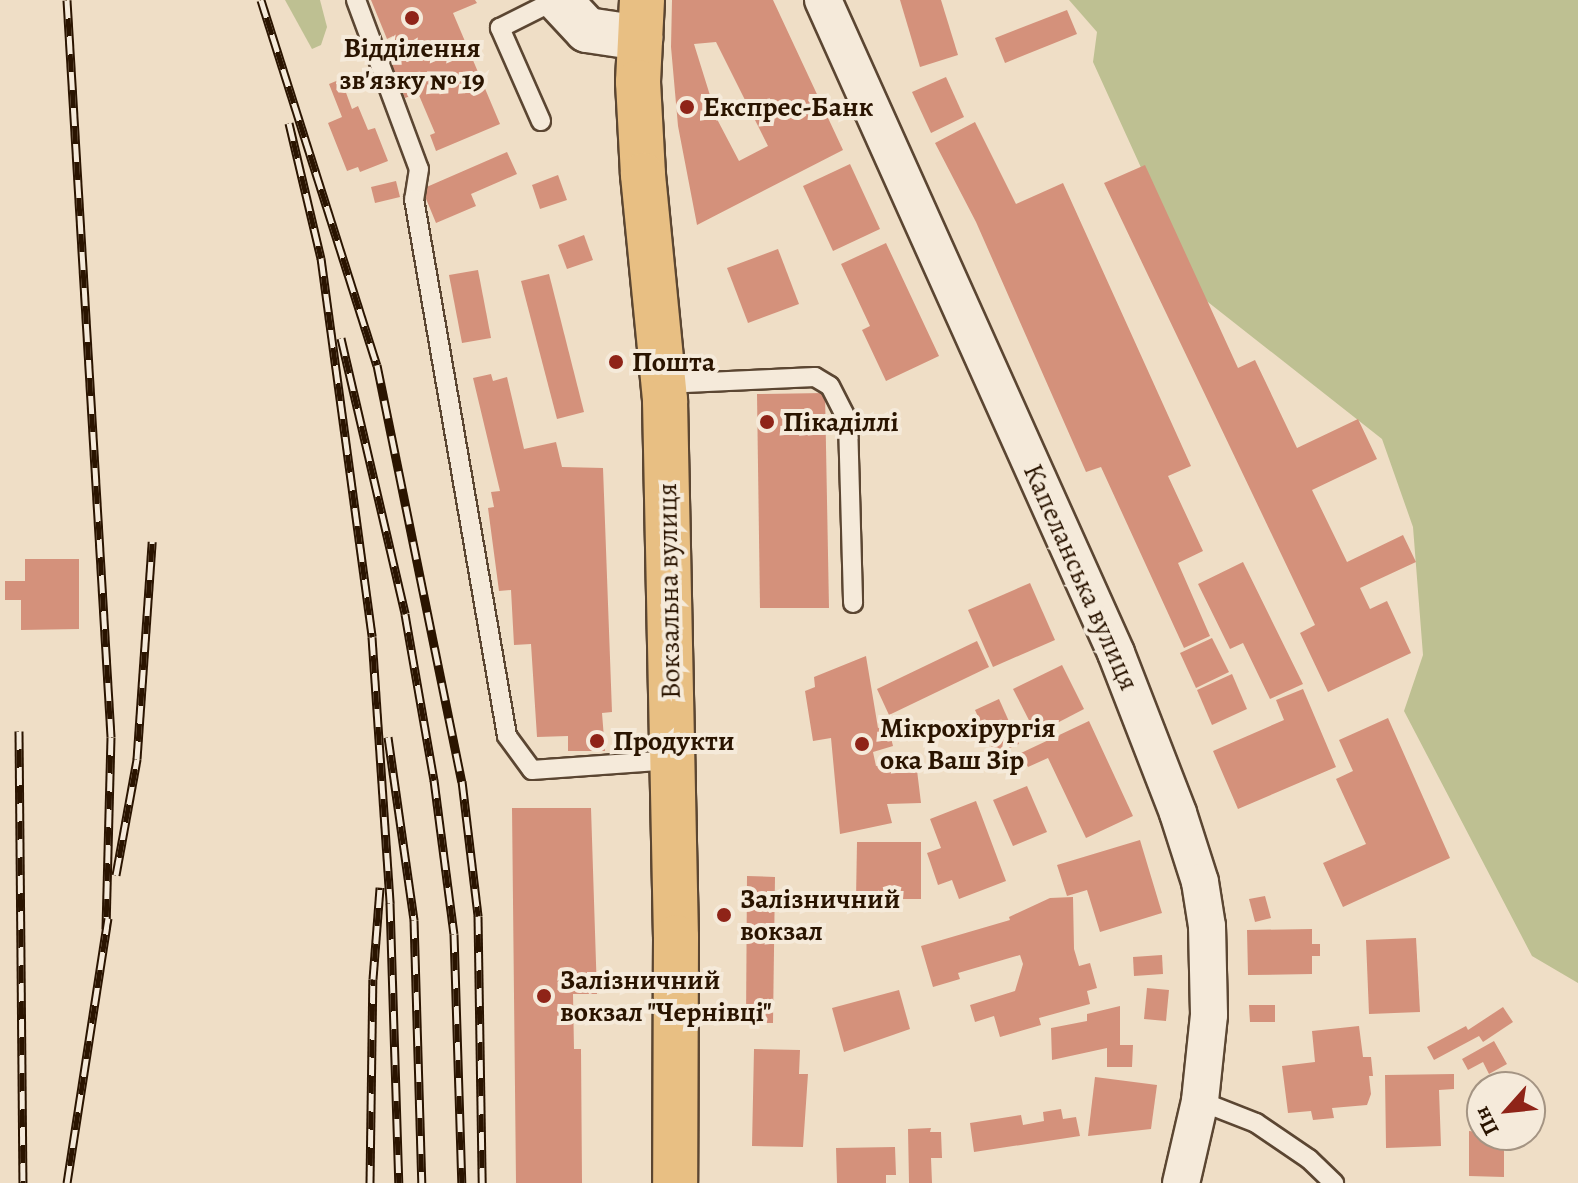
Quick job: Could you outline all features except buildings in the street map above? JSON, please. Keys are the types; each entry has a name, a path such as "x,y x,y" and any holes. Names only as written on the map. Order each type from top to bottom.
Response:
{"main road":[{"name":"Вокзальна вулиця","path":"641,19 638,82 643,175 664,384 676,937 675,1183"}],"street":[{"path":"558,0 587,30 641,19"},
{"name":"Капеланська вулиця","path":"823,0 1116,653 1178,813 1200,882 1207,926 1209,1015 1200,1101 1181,1183"}],"lane":[{"path":"356,0 419,169 414,199 507,736 532,770 672,760"},
{"path":"541,121 500,28 558,0"},
{"path":"664,384 815,377 830,386 848,421 853,603"},
{"path":"1200,1101 1256,1123 1309,1159 1334,1183"}],"green space":[{"path":"285,0 320,0 327,27 321,45 312,49"},
{"path":"1069,0 1578,0 1578,983 1532,956 1404,711 1423,655 1413,527 1382,439 1199,295 1093,62 1097,32"}],"railway":[{"path":"67,0 111,737 106,929"},
{"path":"261,0 377,365 462,781 478,916 482,1183"},
{"path":"289,123 321,258 372,637 390,903 399,1183"},
{"path":"341,338 405,614 434,780 454,934 462,1183"},
{"path":"116,875 137,759 152,542"},
{"path":"19,731 23,1183"},
{"path":"388,737 414,920 422,1183"},
{"path":"370,1183 373,979 380,887"},
{"path":"67,1183 108,918"}],"place":[{"name":"Відділення зв'язку № 19","path":"412,18"},
{"name":"Eкспрес-Банк","path":"687,107"},
{"name":"Пошта","path":"616,362"},
{"name":"Пікаділлі","path":"767,422"},
{"name":"Продукти","path":"597,741"},
{"name":"Мікрохірургія ока Ваш Зір","path":"862,744"},
{"name":"Залізничний вокзал","path":"724,915"},
{"name":"Залізничний вокзал \"Чернівці\"","path":"544,996"}]}
